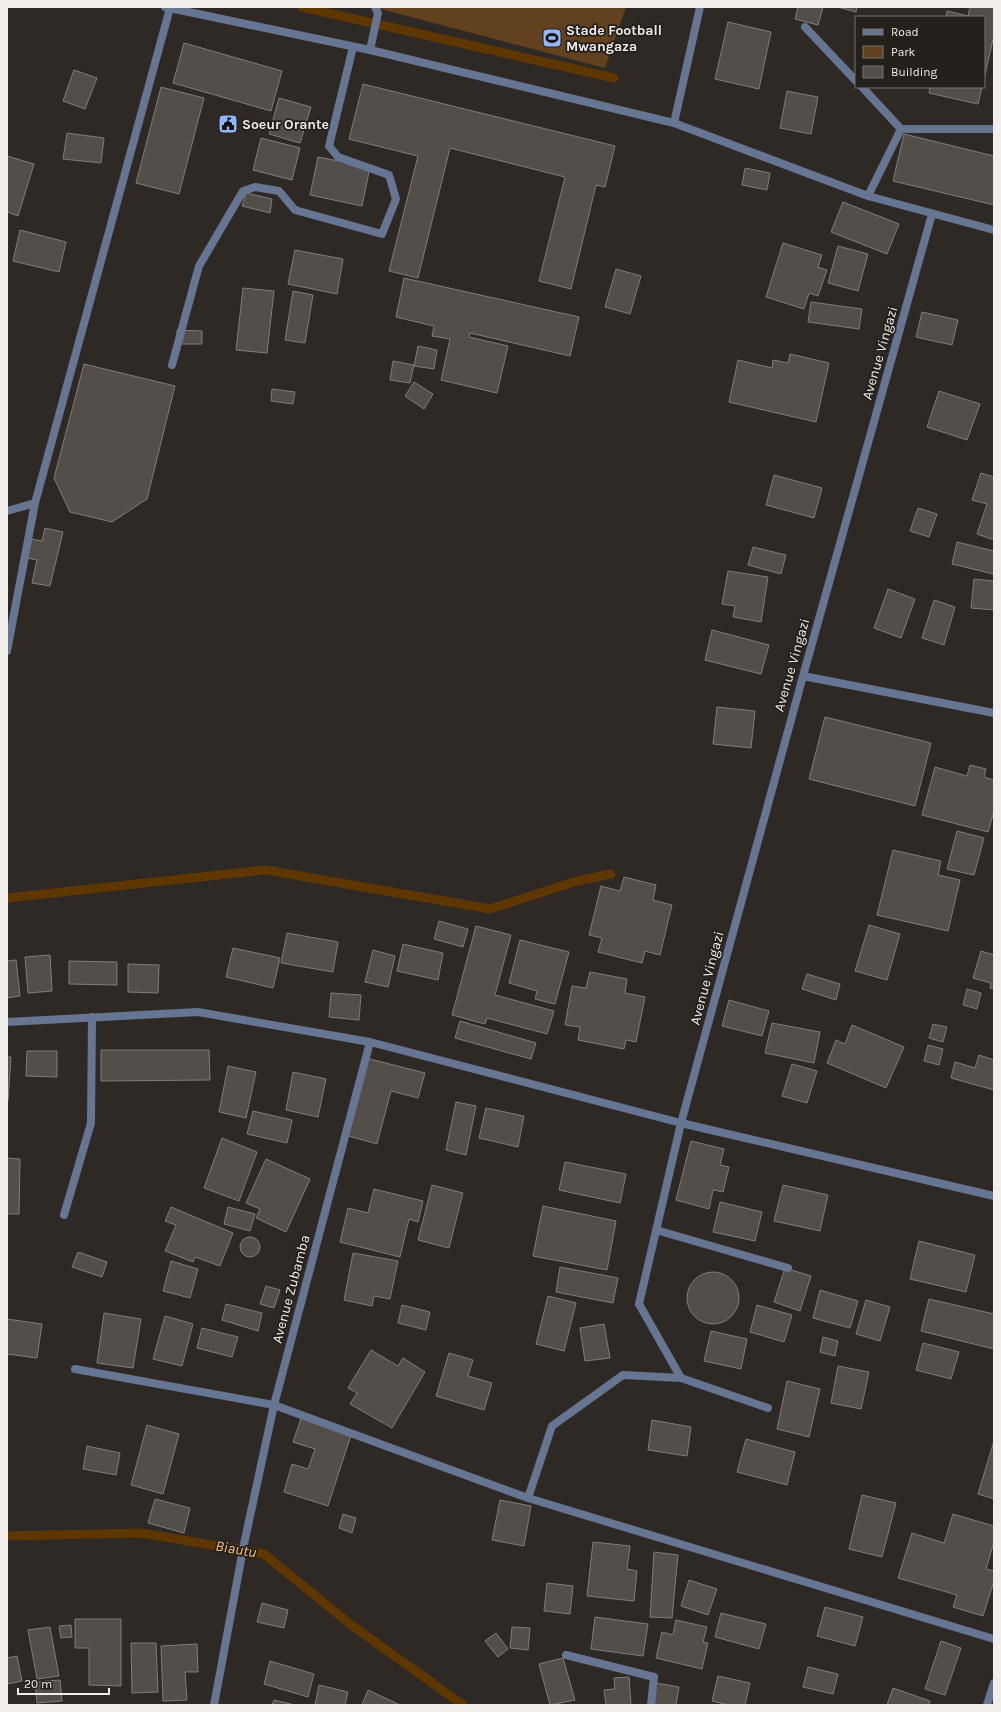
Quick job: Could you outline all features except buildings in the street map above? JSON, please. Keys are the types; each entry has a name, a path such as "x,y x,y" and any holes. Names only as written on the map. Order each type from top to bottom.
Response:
{"street":[{"path":"7,652 35,503 168,7 370,50 674,123 868,196 994,230"},
{"path":"674,123 700,7"},
{"path":"370,50 376,10"},
{"path":"805,27 855,80"},
{"path":"172,365 199,266 243,191 255,187 279,191 295,210 382,234 396,199 389,175 338,157 329,146 353,47"},
{"path":"863,88 901,128 994,129"},
{"path":"868,196 901,128"},
{"name":"Avenue Vingazi","path":"681,1378 639,1304 681,1124 803,676 932,214"},
{"path":"7,512 35,503"},
{"path":"803,676 994,713"},
{"path":"7,1022 198,1012 370,1042 681,1124 994,1196"},
{"path":"64,1215 91,1123 92,1017"},
{"name":"Avenue Zubamba","path":"214,1705 244,1544 274,1405 370,1042"},
{"path":"656,1230 788,1268"},
{"path":"75,1369 274,1405 528,1498 994,1639"},
{"path":"528,1498 552,1426 623,1375 681,1378 768,1408"},
{"path":"566,1655 654,1677 651,1705"},
{"path":"987,1705 994,1683"}],"green space":[{"name":"Stade Football Mwangaza","path":"373,7 626,7 605,68"}],"waterway":[{"path":"302,7 614,78"},
{"path":"7,898 266,870 490,909 577,881 611,874"},
{"name":"Biautu","path":"7,1536 141,1533 264,1554 350,1624 463,1705"}],"place":[{"name":"Stade Football Mwangaza","path":"552,38"},
{"name":"Soeur Orante","path":"228,124"}]}
